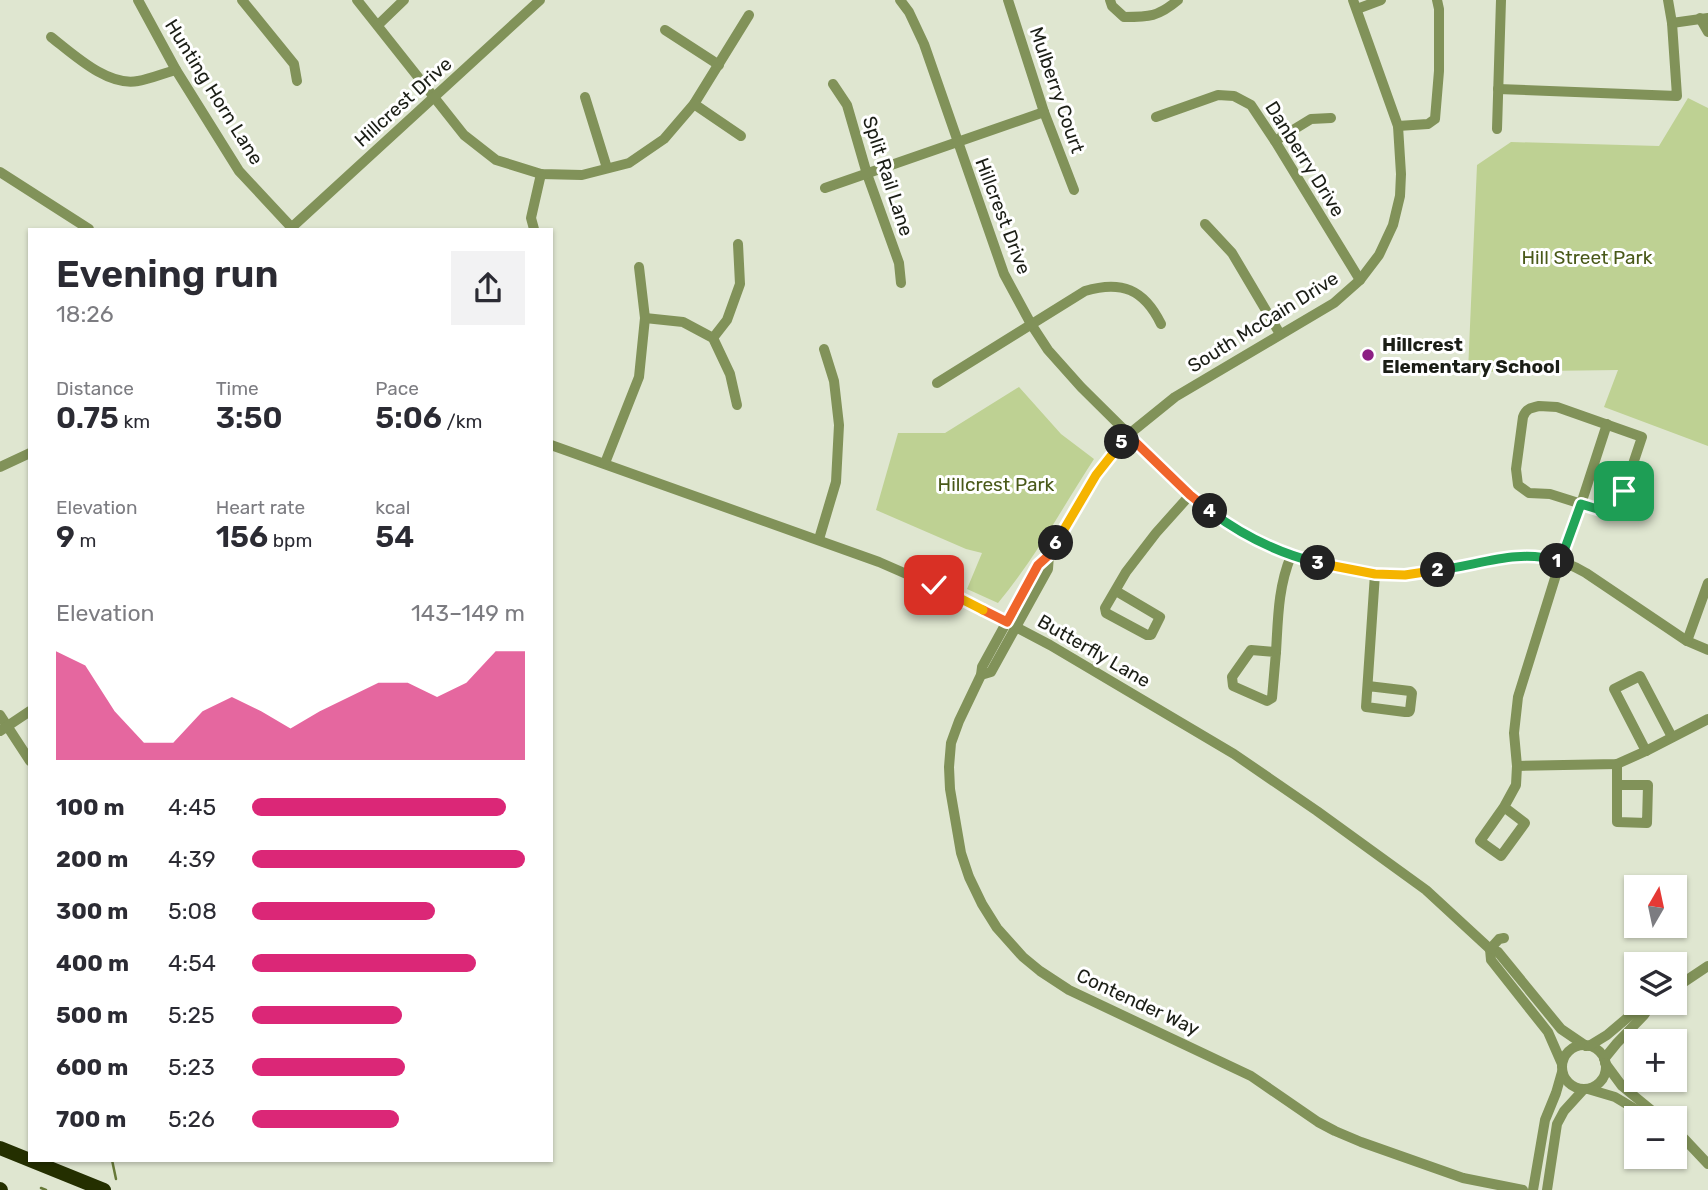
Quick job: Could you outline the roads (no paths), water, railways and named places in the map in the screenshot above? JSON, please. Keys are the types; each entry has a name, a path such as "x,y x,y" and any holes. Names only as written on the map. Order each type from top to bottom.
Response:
{"highway":[{"path":"0,1148 28,1159"},
{"path":"35,1162 104,1190"}],"street":[{"name":"Hunting Horn Lane","path":"138,0 176,70 239,171 290,228"},
{"path":"242,0 294,64 297,81"},
{"path":"357,0 464,135 496,160 541,174 582,175 629,163 664,139 694,104 749,15"},
{"path":"378,25 404,0"},
{"name":"Hillcrest Drive","path":"292,228 540,0"},
{"name":"Hillcrest Drive","path":"900,0 909,12 924,44 1004,274 1031,324 1048,350 1081,387 1190,495 1238,531 1270,548 1330,566 1375,574 1405,575 1523,556 1549,558 1586,573 1687,641 1708,650"},
{"name":"Mulberry Court","path":"1008,0 1044,112 1074,191"},
{"path":"1110,0 1112,6 1124,17 1147,17 1166,10 1178,0"},
{"path":"1355,5 1381,0"},
{"path":"1398,126 1428,124 1435,119 1439,71 1437,0"},
{"path":"1497,129 1501,0"},
{"path":"1498,89 1677,96 1668,0"},
{"name":"South McCain Drive","path":"1007,622 1038,565 1049,555 1096,475 1128,435 1175,397 1334,303 1360,280 1379,256 1393,225 1400,196 1398,126 1355,5"},
{"path":"1672,23 1704,18 1708,32"},
{"path":"665,30 719,65"},
{"path":"51,37 96,71 119,81 137,82 176,70"},
{"name":"Split Rail Lane","path":"833,84 847,105 867,174 899,263 901,283"},
{"name":"Danberry Drive","path":"1156,117 1218,95 1234,96 1251,105 1360,280"},
{"path":"585,97 607,168"},
{"path":"694,104 741,136"},
{"path":"825,188 1044,112"},
{"path":"1275,141 1311,119 1331,118"},
{"path":"0,172 87,228"},
{"path":"534,228 531,218 541,174"},
{"path":"1205,224 1232,253 1280,334"},
{"path":"713,338 727,320 740,284 738,244"},
{"path":"605,463 639,377 645,318 639,267"},
{"path":"937,383 1084,290 1099,286 1112,285 1131,291 1150,305 1161,324"},
{"path":"645,318 682,322 713,338 730,374 737,405"},
{"path":"819,539 836,482 839,425 834,381 824,349"},
{"path":"1557,407 1607,424 1642,437 1624,491 1614,510 1607,512 1550,494 1529,493 1518,485 1516,469 1523,417 1529,408 1557,407"},
{"path":"1504,807 1525,823 1501,856 1480,841 1516,785 1514,733 1518,698 1607,424"},
{"name":"Butterfly Lane","path":"553,445 879,562 934,585 1072,657 1234,754 1426,890 1494,951 1561,1029 1588,1046"},
{"path":"0,467 28,454"},
{"path":"1116,591 1160,617 1151,635 1106,613 1105,608 1126,572 1190,495"},
{"name":"South McCain Drive","path":"1017,627 1048,569 1049,555"},
{"path":"1276,652 1249,652 1232,677 1233,686 1267,701 1272,698 1276,652 1279,598 1291,556"},
{"path":"1368,686 1410,691 1409,712 1366,707 1375,574"},
{"path":"1687,641 1708,583"},
{"name":"Contender Way","path":"1007,622 982,667 981,676 959,721 951,743 948,767 961,853 969,877 997,928 1040,971 1069,990 1251,1076 1335,1131 1463,1178 1523,1190"},
{"name":"Contender Way","path":"981,676 991,672 1017,627"},
{"path":"1646,751 1614,689 1640,676 1672,737"},
{"path":"4,729 28,712"},
{"path":"0,715 4,729 28,759"},
{"path":"1517,766 1617,764 1708,719"},
{"path":"1617,764 1616,822 1647,823 1648,785 1617,785"},
{"name":"Butterfly Lane","path":"1494,951 1491,960 1548,1031 1562,1068"},
{"path":"1687,980 1708,966"},
{"path":"1533,1190 1545,1120 1568,1052 1573,1048 1588,1046 1607,1035 1631,1015"},
{"path":"1547,1190 1557,1124 1564,1111 1586,1089 1600,1082 1606,1070 1605,1061 1616,1043 1644,1015"},
{"path":"1588,1046 1598,1051 1622,1086 1646,1106"},
{"path":"1562,1068 1567,1082 1578,1088 1615,1097 1630,1106"},
{"path":"1687,1143 1708,1164"}],"waterway":[{"path":"112,1162 116,1179"},
{"path":"41,1188 46,1190"}],"place":[{"name":"Hillcrest Elementary School","path":"1368,355"}],"park label":[{"name":"Hill Street Park","path":"1587,257"},
{"name":"Hillcrest Park","path":"996,484"}]}
